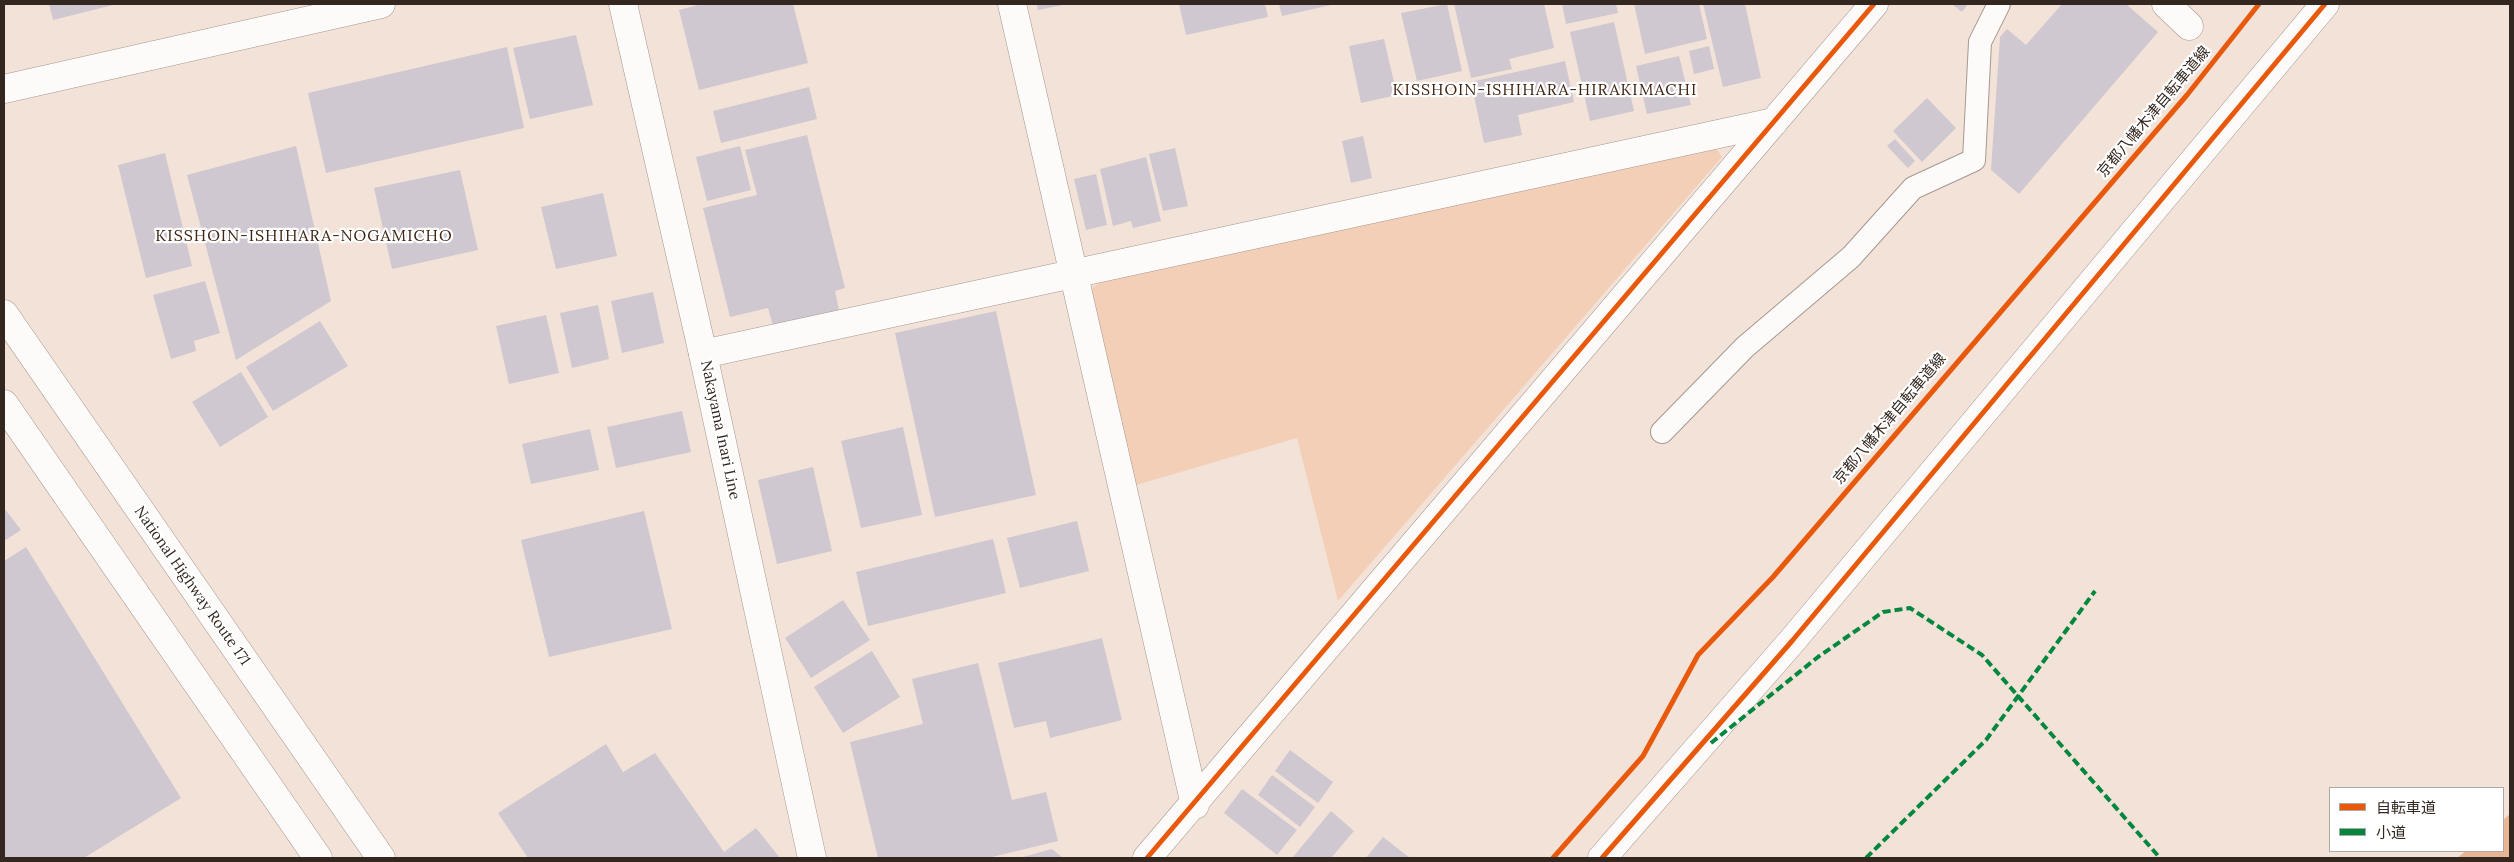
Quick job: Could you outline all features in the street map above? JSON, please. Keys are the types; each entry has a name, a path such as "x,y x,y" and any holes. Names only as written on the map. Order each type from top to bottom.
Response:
{"main road":[{"path":"4,89 381,4"},
{"name":"Nakayama Inari Line","path":"623,4 703,354 812,858"},
{"path":"1012,4 1194,804"},
{"path":"1147,858 1874,4"},
{"path":"2166,4 2189,26"},
{"path":"1602,858 1792,641 2324,4"},
{"path":"703,354 1774,122"},
{"name":"National Highway Route 171","path":"4,314 381,858"},
{"path":"4,404 318,858"}],"lane":[{"path":"1662,432 1745,347 1851,256 1913,188 1974,160 1980,42 1999,4"}],"shaded area":[{"path":"1716,148 1722,157 1338,601 1297,438 1136,485 1090,290 1101,281"},
{"path":"2510,814 2510,858 2457,858 2465,852 2504,852 2504,819"}],"building":[{"path":"49,4 117,4 53,20"},
{"path":"702,4 793,4 808,63 699,90 679,10"},
{"path":"1037,4 1063,4 1063,5 1038,10"},
{"path":"1179,4 1265,4 1268,17 1186,35"},
{"path":"1279,4 1331,4 1331,5 1282,16"},
{"path":"1447,4 1462,71 1417,81 1401,13"},
{"path":"1454,4 1544,4 1554,48 1509,59 1512,69 1471,78"},
{"path":"1562,4 1616,4 1618,13 1566,24"},
{"path":"1634,4 1699,4 1707,39 1645,54"},
{"path":"1703,4 1745,4 1761,78 1723,87"},
{"path":"1952,4 1968,4 1962,12"},
{"path":"2062,4 2126,4 2158,32 2019,194 1991,170 2000,37 2007,29 2026,45"},
{"path":"1614,22 1634,111 1590,121 1570,32"},
{"path":"576,35 593,105 530,119 513,48"},
{"path":"1384,39 1397,95 1361,103 1349,46"},
{"path":"1709,46 1714,69 1694,74 1689,51"},
{"path":"507,47 524,128 326,173 308,93"},
{"path":"1679,56 1691,105 1647,114 1636,66"},
{"path":"1565,61 1574,102 1518,115 1522,135 1484,143 1471,82"},
{"path":"809,87 817,119 721,143 713,111"},
{"path":"1927,98 1956,128 1922,162 1893,131"},
{"path":"807,135 845,288 835,291 839,310 773,326 768,308 730,317 703,208 757,195 745,150"},
{"path":"1363,136 1372,178 1351,183 1342,141"},
{"path":"1895,139 1915,161 1908,168 1887,146"},
{"path":"296,146 331,301 236,360 187,175"},
{"path":"740,146 751,190 707,201 696,157"},
{"path":"1175,148 1188,206 1163,211 1149,154"},
{"path":"165,153 192,266 146,278 118,165"},
{"path":"1146,157 1161,221 1133,228 1131,221 1113,226 1100,169"},
{"path":"460,170 478,250 392,269 374,188"},
{"path":"1096,174 1107,225 1086,230 1074,179"},
{"path":"603,193 617,256 556,269 541,207"},
{"path":"205,281 220,333 194,341 196,351 171,359 153,295"},
{"path":"653,292 664,343 622,353 611,301"},
{"path":"598,305 609,359 572,368 560,313"},
{"path":"996,311 1036,495 935,517 895,333"},
{"path":"546,315 559,373 509,384 496,326"},
{"path":"320,321 348,366 273,411 246,367"},
{"path":"241,372 268,417 220,447 192,402"},
{"path":"682,411 691,452 616,468 607,427"},
{"path":"903,427 922,515 861,528 841,441"},
{"path":"590,429 599,470 531,484 522,444"},
{"path":"813,467 832,551 777,564 758,480"},
{"path":"4,508 21,530 4,541"},
{"path":"644,511 672,629 549,657 521,540"},
{"path":"1077,521 1089,571 1020,588 1007,538"},
{"path":"993,539 1006,593 868,626 856,572"},
{"path":"26,547 181,798 84,858 4,858 4,561"},
{"path":"843,600 870,640 811,678 785,638"},
{"path":"1102,638 1122,720 1050,738 1046,721 1014,728 998,663"},
{"path":"872,651 900,697 843,733 814,687"},
{"path":"978,663 1012,800 1046,792 1058,841 988,858 878,858 850,742 923,724 912,679"},
{"path":"606,744 623,772 655,753 724,852 756,828 780,858 528,858 498,813"},
{"path":"1290,750 1333,782 1318,803 1275,771"},
{"path":"1272,775 1315,807 1300,827 1258,795"},
{"path":"1242,789 1297,830 1277,855 1224,813"},
{"path":"1331,811 1354,831 1331,858 1294,858 1293,857"},
{"path":"1383,837 1410,858 1366,858"},
{"path":"1052,849 1063,858 1019,858"}],"marked path":[{"path":"1866,858 1986,740 2095,591"},
{"path":"1711,743 1818,657 1883,612 1910,608 1982,655 2160,858"}],"cycle path":[{"path":"1147,858 1874,4"},
{"name":"京都八幡木津自転車道線","path":"1553,858 1643,756 1698,655 1773,577 2187,95 2259,4"},
{"path":"1602,858 1792,641 2325,4"}],"district":[{"name":"KISSHOIN-ISHIHARA-HIRAKIMACHI","path":"1545,90"},
{"name":"KISSHOIN-ISHIHARA-NOGAMICHO","path":"304,236"}]}
